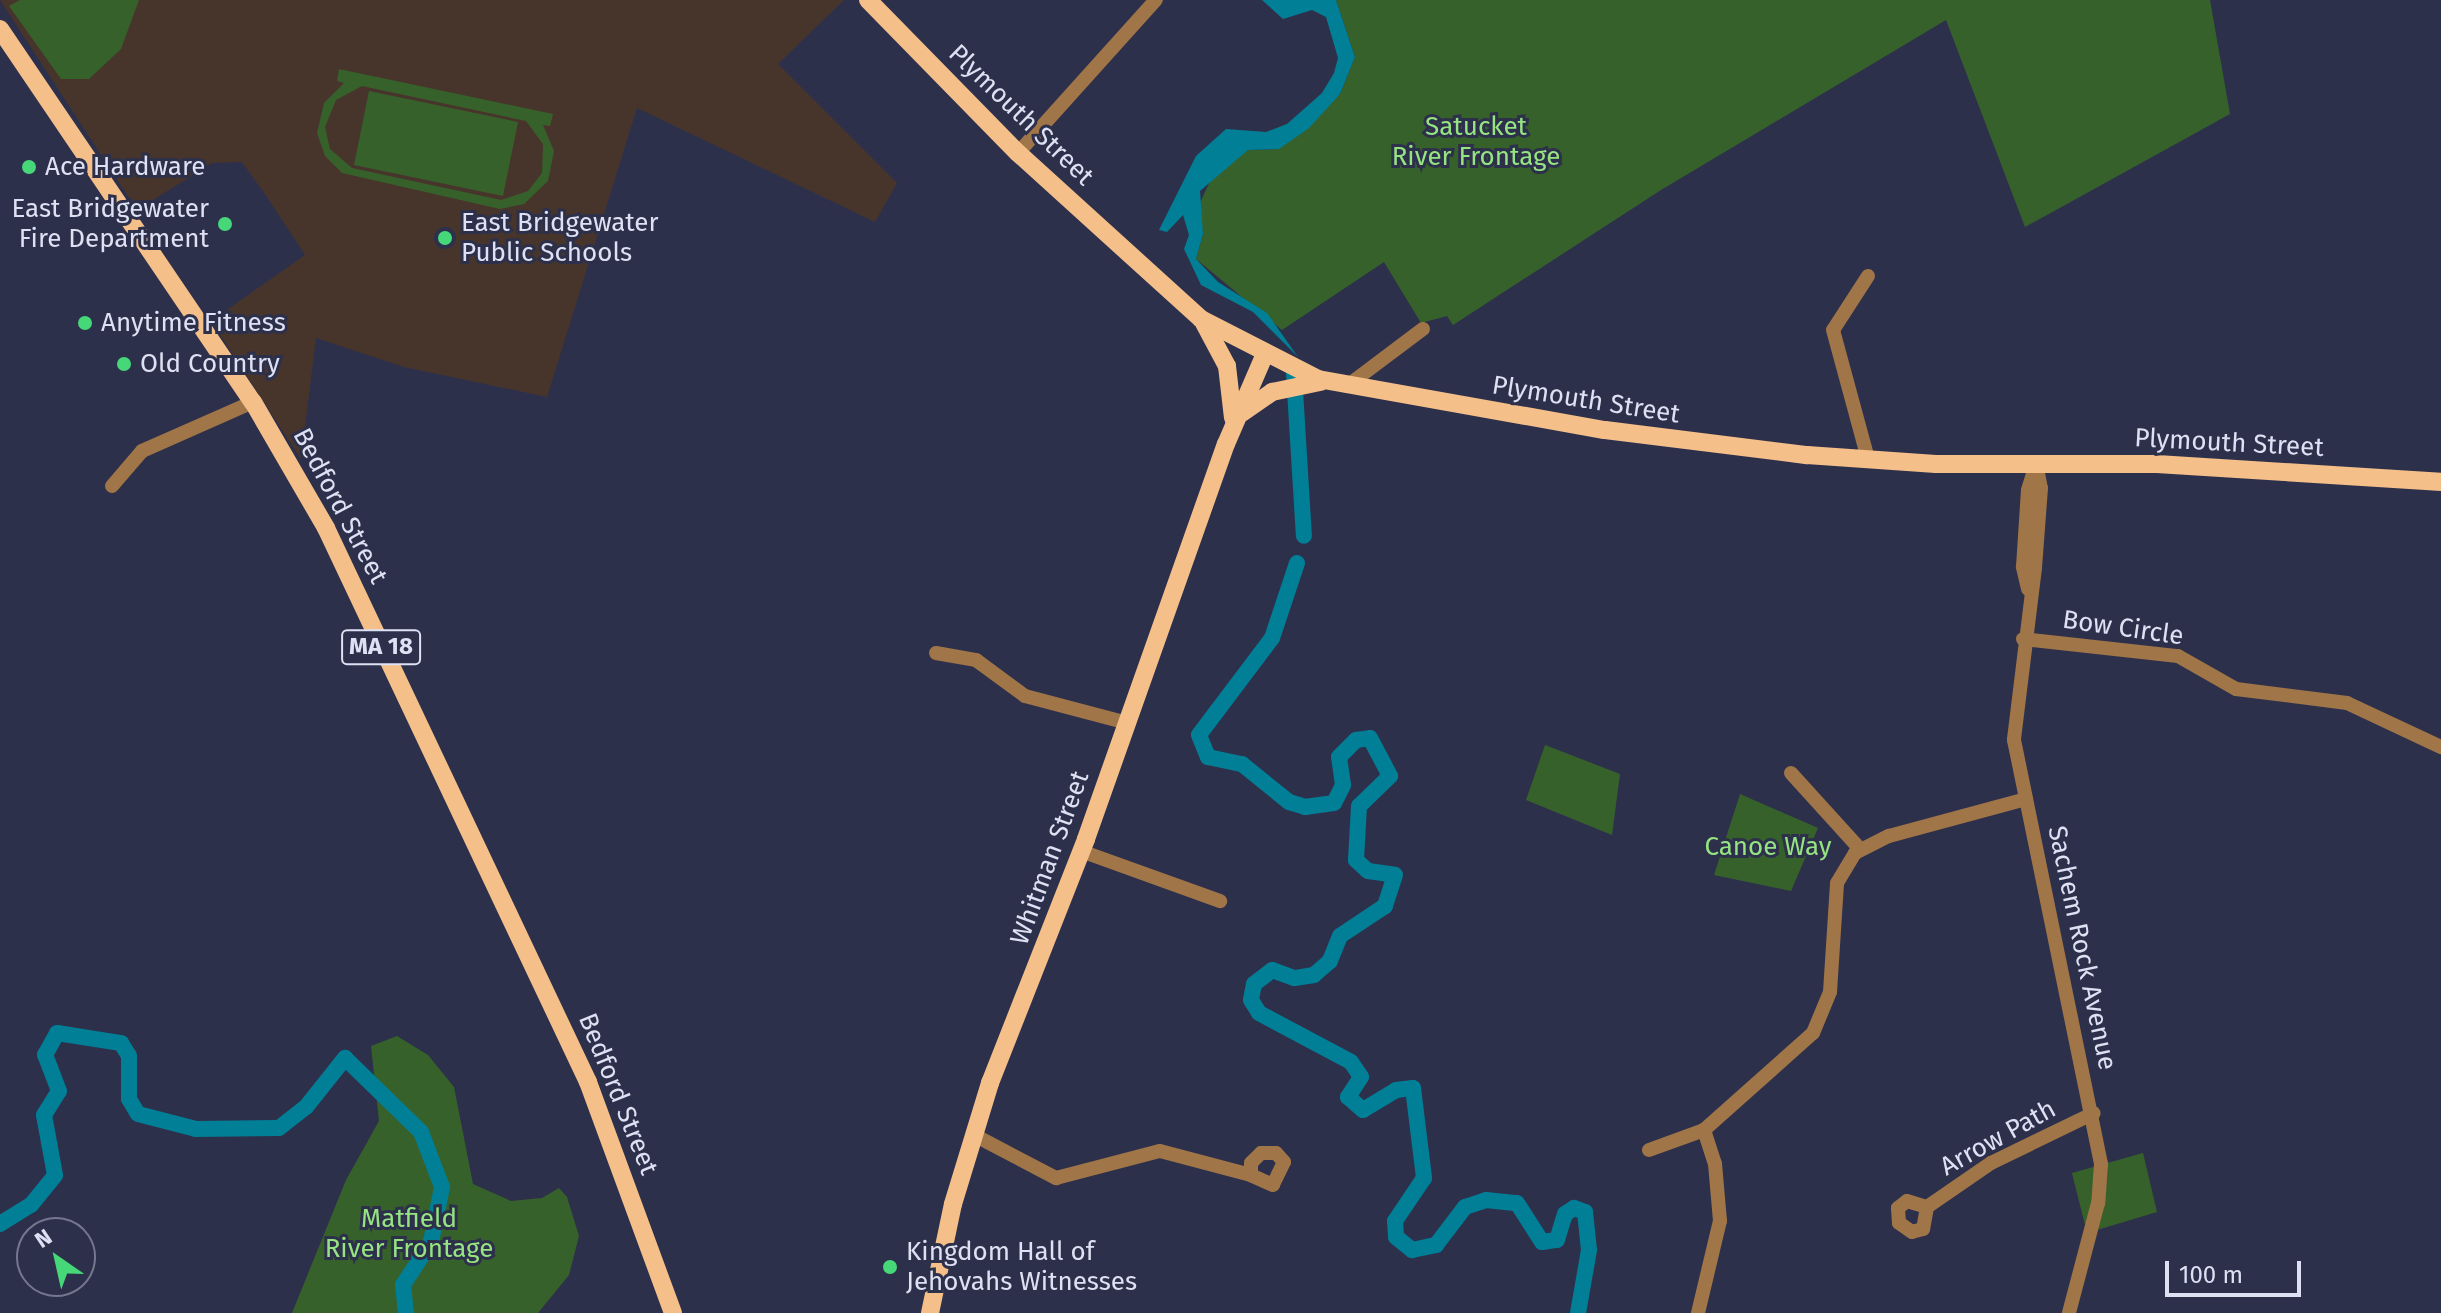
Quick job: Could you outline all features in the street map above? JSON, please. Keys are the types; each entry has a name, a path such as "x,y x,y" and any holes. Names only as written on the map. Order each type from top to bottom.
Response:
{"main road":[{"name":"Plymouth Street","path":"868,0 1018,153 1201,319 1269,358 1297,381 1326,381 1648,436 1868,459 2036,463 2441,482"},
{"name":"Bedford Street","path":"0,29 253,402 335,545 553,1003 608,1130 673,1313"},
{"path":"1201,319 1231,378 1233,425"},
{"name":"Whitman Street","path":"930,1313 974,1135 1081,851 1233,425 1269,358"},
{"path":"1233,425 1252,404 1297,381"}],"street":[{"path":"1018,153 1156,0"},
{"path":"1868,276 1833,330 1868,459"},
{"path":"1347,386 1423,329"},
{"path":"112,486 142,451 253,402"},
{"name":"Sachem Rock Avenue","path":"2036,463 2041,488 2013,727 2094,1113 2100,1191 2069,1313"},
{"name":"Bow Circle","path":"2023,639 2172,655 2211,677 2255,694 2347,703 2441,747"},
{"path":"936,653 976,660 1025,696 1127,723"},
{"path":"1791,773 1860,849"},
{"path":"1649,1150 1704,1130 1787,1060 1819,1023 1832,978 1835,894 1843,869 1860,849 2026,799"},
{"path":"1081,851 1220,901"},
{"name":"Arrow Path","path":"1927,1207 1991,1163 2094,1113"},
{"path":"1698,1313 1720,1221 1715,1164 1704,1130"},
{"path":"974,1135 1056,1178 1169,1151 1251,1175"}],"shaded area":[{"name":"East Bridgewater Public Schools","path":"0,0 844,0 778,64 897,183 875,222 637,108 547,397 404,367 316,338 301,459 211,321 305,255 269,200 242,162 212,163 137,210"}],"green space":[{"path":"20,0 139,0 121,49 89,79 61,79 9,6"},
{"name":"Satucket River Frontage","path":"1336,0 2210,0 2230,114 2025,227 1946,20 1661,190 1453,325 1447,316 1421,323 1384,262 1282,330 1196,259 1203,234 1198,207 1213,175 1248,150 1279,149 1340,94 1355,57"},
{"path":"339,69 553,114 550,126 543,125 554,151 548,181 524,204 500,209 342,173 325,156 317,133 324,103 344,83 337,81","holes":["362,86 526,121 543,144 542,173 528,191 501,200 352,168 330,149 325,127 336,100"]},
{"path":"369,91 518,122 503,196 354,165"},
{"path":"1545,745 1620,774 1612,835 1526,800"},
{"name":"Canoe Way","path":"1740,794 1818,828 1791,891 1714,875"},
{"name":"Matfield River Frontage","path":"397,1036 428,1055 454,1087 473,1184 511,1201 542,1198 559,1188 567,1197 579,1236 569,1275 538,1313 292,1313 346,1180 379,1121 371,1046"},
{"path":"2143,1153 2157,1212 2087,1233 2072,1173"}],"water":[{"path":"1262,0 1336,0 1355,57 1340,94 1309,128 1279,149 1248,150 1200,191 1203,234 1196,259 1218,282 1267,313 1298,357 1253,312 1201,285 1184,249 1189,235 1183,215 1167,232 1159,230 1196,156 1226,129 1266,132 1287,124 1322,93 1334,73 1338,58 1326,17 1312,10 1283,19"}],"waterway":[{"path":"1294,374 1304,536"},
{"path":"1297,563 1272,638 1199,735 1208,757 1242,764 1289,802 1305,807 1334,803 1343,785 1339,757 1356,740 1370,738 1390,776 1359,806 1356,860 1368,871 1395,875 1385,906 1340,936 1330,961 1314,975 1294,978 1272,970 1254,984 1251,1000 1259,1013 1351,1062 1361,1077 1348,1097 1363,1110 1396,1090 1413,1088 1424,1178 1395,1221 1396,1237 1412,1250 1436,1245 1465,1207 1486,1200 1517,1203 1542,1242 1557,1240 1565,1214 1574,1208 1585,1212 1589,1250 1578,1313"},
{"path":"0,1224 31,1205 55,1175 44,1115 59,1091 45,1055 57,1033 121,1043 129,1056 129,1099 138,1114 196,1129 279,1128 306,1107 345,1058 421,1132 442,1187 431,1242 403,1285 406,1313"}],"place":[{"name":"Ace Hardware","path":"29,167"},
{"name":"East Bridgewater Fire Department","path":"225,224"},
{"name":"East Bridgewater Public Schools","path":"445,238"},
{"name":"Anytime Fitness","path":"85,323"},
{"name":"Old Country","path":"124,364"},
{"name":"Kingdom Hall of Jehovahs Witnesses","path":"890,1267"}]}
